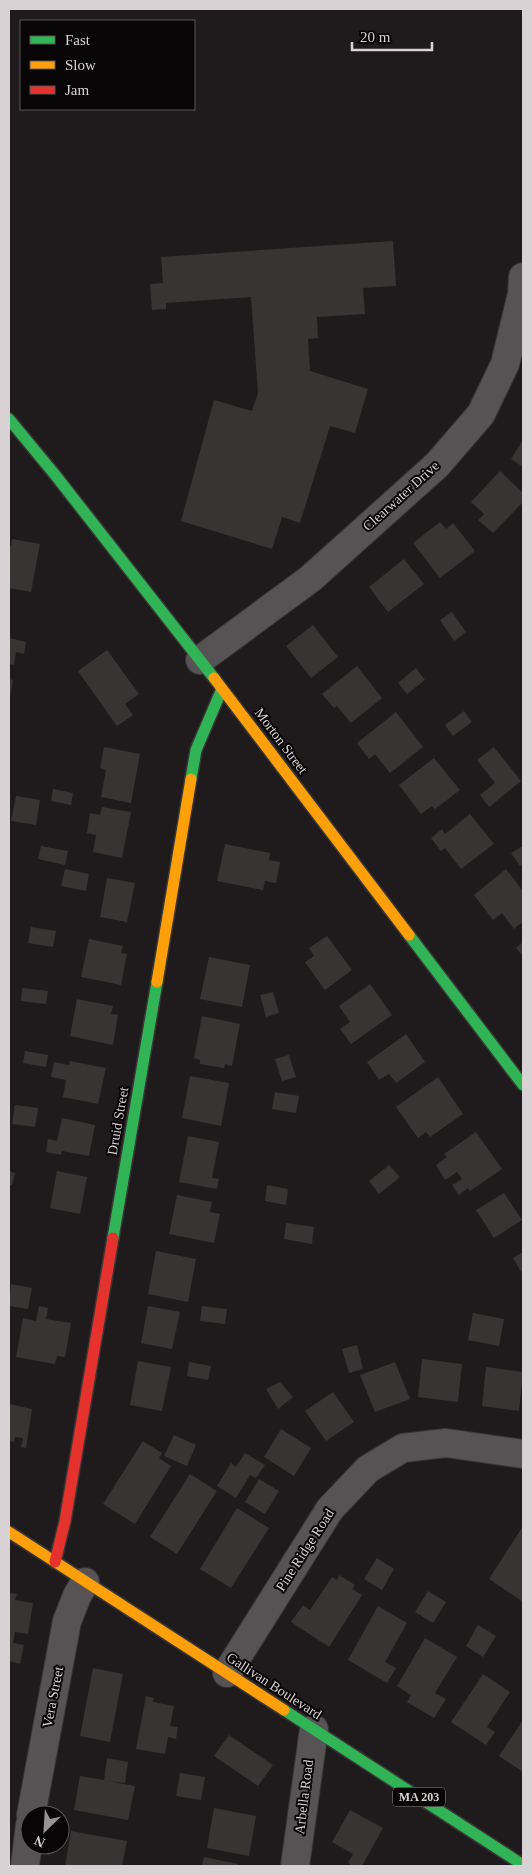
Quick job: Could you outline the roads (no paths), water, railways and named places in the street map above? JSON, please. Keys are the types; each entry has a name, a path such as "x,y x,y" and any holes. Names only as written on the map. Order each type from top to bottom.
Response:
{"main road":[{"name":"Morton Street","path":"9,419 62,483 200,660 523,1085"},
{"name":"Druid Street","path":"55,1562 68,1502 196,750 222,689"},
{"name":"Gallivan Boulevard","path":"9,1532 523,1865"}],"street":[{"name":"Clearwater Drive","path":"200,660 310,579 437,465 482,414 505,364 522,294 523,277"},
{"name":"Pine Ridge Road","path":"227,1673 330,1509 368,1469 403,1448 446,1443 523,1454"},
{"name":"Vera Street","path":"33,1805 68,1621 77,1596 85,1582"},
{"name":"Arbella Road","path":"295,1866 314,1729"}]}
